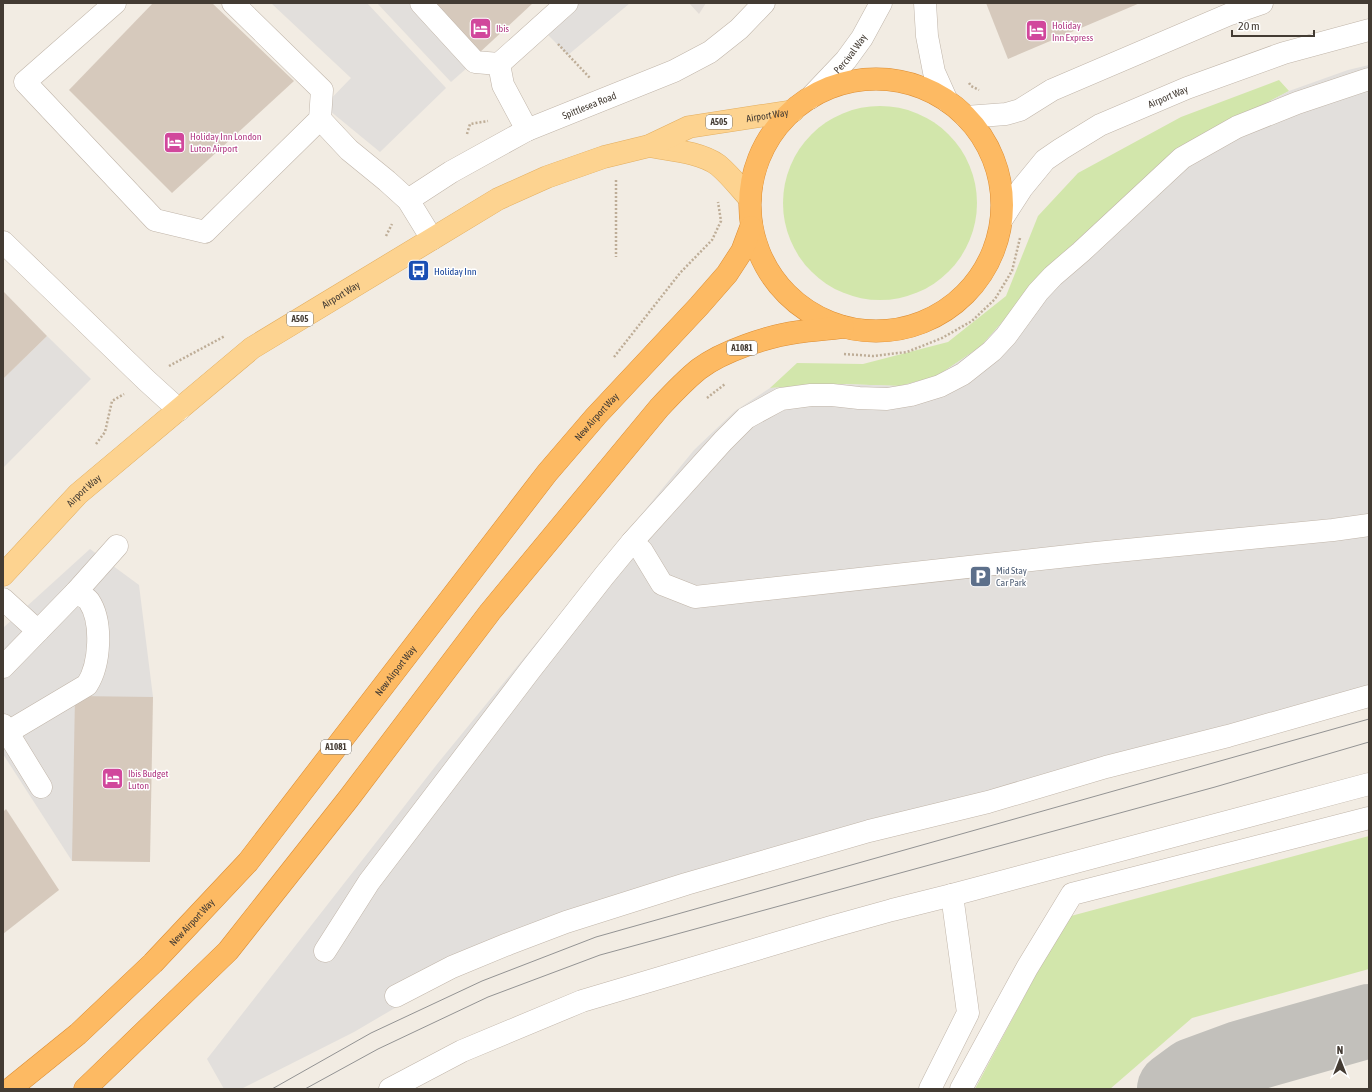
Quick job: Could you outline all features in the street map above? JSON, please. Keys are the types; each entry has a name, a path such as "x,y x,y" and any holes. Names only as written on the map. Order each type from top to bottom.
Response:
{"highway":[{"path":"879,80 903,83 920,88 947,101 966,117 988,146 998,175 1002,205 1002,219 998,240 990,261 974,284 955,304 931,319 905,328 877,331 844,327 824,320 801,306 781,288 766,266 752,227 750,199 754,174 763,150 776,129 802,104 832,88 855,81 879,80"},
{"name":"New Airport Way","path":"10,1089 78,1034 153,963 248,862 547,473 596,416 727,274 742,251 752,227"},
{"name":"A1081","path":"85,1089 228,951 349,798 490,612 660,408 682,384 700,368 728,352 768,339 797,332 844,327"}],"main road":[{"name":"Airport Way","path":"3,575 78,494 252,348 498,199 547,177 615,154 649,146 689,127 802,104"},
{"name":"Airport Way","path":"649,146 690,153 717,164 750,199"}],"street":[{"path":"115,3 26,82 155,220 205,232 320,119 322,90 233,3"},
{"path":"422,3 475,62 499,64 567,3"},
{"name":"Spittlesea Road","path":"408,200 451,172 527,130 674,71 710,52 739,29 764,3"},
{"name":"Percival Way","path":"802,104 846,60 862,38 881,3"},
{"path":"925,3 927,36 934,72 947,101"},
{"path":"966,117 1006,114 1020,110 1052,90 1230,14 1262,3"},
{"name":"Airport Way","path":"1002,219 1022,188 1045,160 1061,148 1100,125 1187,88 1284,53 1369,30"},
{"path":"499,64 503,85 527,130"},
{"path":"325,951 374,877 531,669 604,576 632,542 723,441 746,418 769,404 786,398 812,394 832,394 859,398 887,399 911,395 940,386 963,374 992,351 1006,336 1038,292 1054,276 1182,158 1238,127 1297,103 1369,79"},
{"path":"320,119 349,150 387,180 408,200 432,239"},
{"path":"3,242 179,410"},
{"path":"632,542 642,551 662,584 695,597 1103,552 1333,530 1369,525"},
{"path":"3,667 76,592 117,546"},
{"path":"41,787 5,729 87,685 92,677 95,668 98,639 94,612 88,600 76,592"},
{"path":"3,599 38,631"},
{"path":"396,996 452,967 508,944 566,922 686,884 869,831 988,802 1106,767 1228,736 1369,696"},
{"path":"390,1089 462,1051 582,1001 892,910 1369,784"},
{"path":"961,1089 1027,968 1072,894 1369,818"},
{"path":"930,1089 968,1013 952,895"}],"path":[{"path":"541,26 592,80"},
{"path":"967,81 971,86 984,93"},
{"path":"615,154 616,257"},
{"path":"632,377 613,358 680,273 712,240 721,221 718,201"},
{"path":"843,354 873,356 907,352 942,338 972,321 996,299 1012,271 1021,236"},
{"path":"706,399 728,382"}],"shaded area":[{"path":"271,3 367,3 446,88 380,152 324,106 351,78"},
{"path":"377,3 410,3 468,67 451,82"},
{"path":"551,3 630,3 568,55 532,19"},
{"path":"689,3 706,3 699,14"},
{"name":"Mid Stay Car Park","path":"1369,65 1369,702 595,916 458,971 354,1032 241,1089 224,1089 207,1059 438,763 694,450 735,411 770,388 841,384 900,386 937,376 980,347 1062,254 1085,237 1209,133 1289,91 1348,70"},
{"path":"47,336 91,379 3,468 3,379"},
{"path":"90,549 139,585 153,697 72,861 3,754 3,628"}],"green space":[{"path":"1279,80 1289,91 1209,133 980,347 937,376 900,386 841,384 770,388 797,363 863,364 948,342 1006,296 1038,216 1078,173 1181,117"},
{"path":"870,106 890,106 908,110 926,117 949,134 961,149 970,166 977,193 977,213 970,240 961,257 949,272 934,284 917,293 890,300 870,300 852,296 834,289 818,278 805,265 794,249 787,231 783,213 783,193 787,175 794,157 805,141 818,128 834,117 852,110"},
{"path":"1369,836 1369,969 1192,1018 1110,1089 975,1089 1048,952 1071,916"}],"building":[{"name":"Holiday Inn London Luton Airport","path":"153,3 212,3 294,81 172,193 69,90"},
{"name":"Ibis","path":"431,3 533,3 478,54"},
{"name":"Holiday Inn Express","path":"986,3 1140,3 1008,59"},
{"path":"3,291 47,336 3,379"},
{"name":"Ibis Budget Luton","path":"75,696 153,697 150,862 72,861"},
{"path":"6,809 59,890 3,934 3,812"}],"taxiway":[{"path":"1174,1089 1193,1075 1242,1057 1369,1021"}],"tram line":[{"path":"272,1089 371,1033 482,981 596,937 1369,719"},
{"path":"305,1089 378,1049 488,997 600,955 1215,787 1369,742"}],"place":[{"name":"Ibis","path":"480,28"},
{"name":"Holiday Inn Express","path":"1036,31"},
{"name":"Holiday Inn London Luton Airport","path":"174,142"},
{"name":"Holiday Inn","path":"418,271"},
{"name":"Mid Stay Car Park","path":"980,576"},
{"name":"Ibis Budget Luton","path":"112,779"}]}
